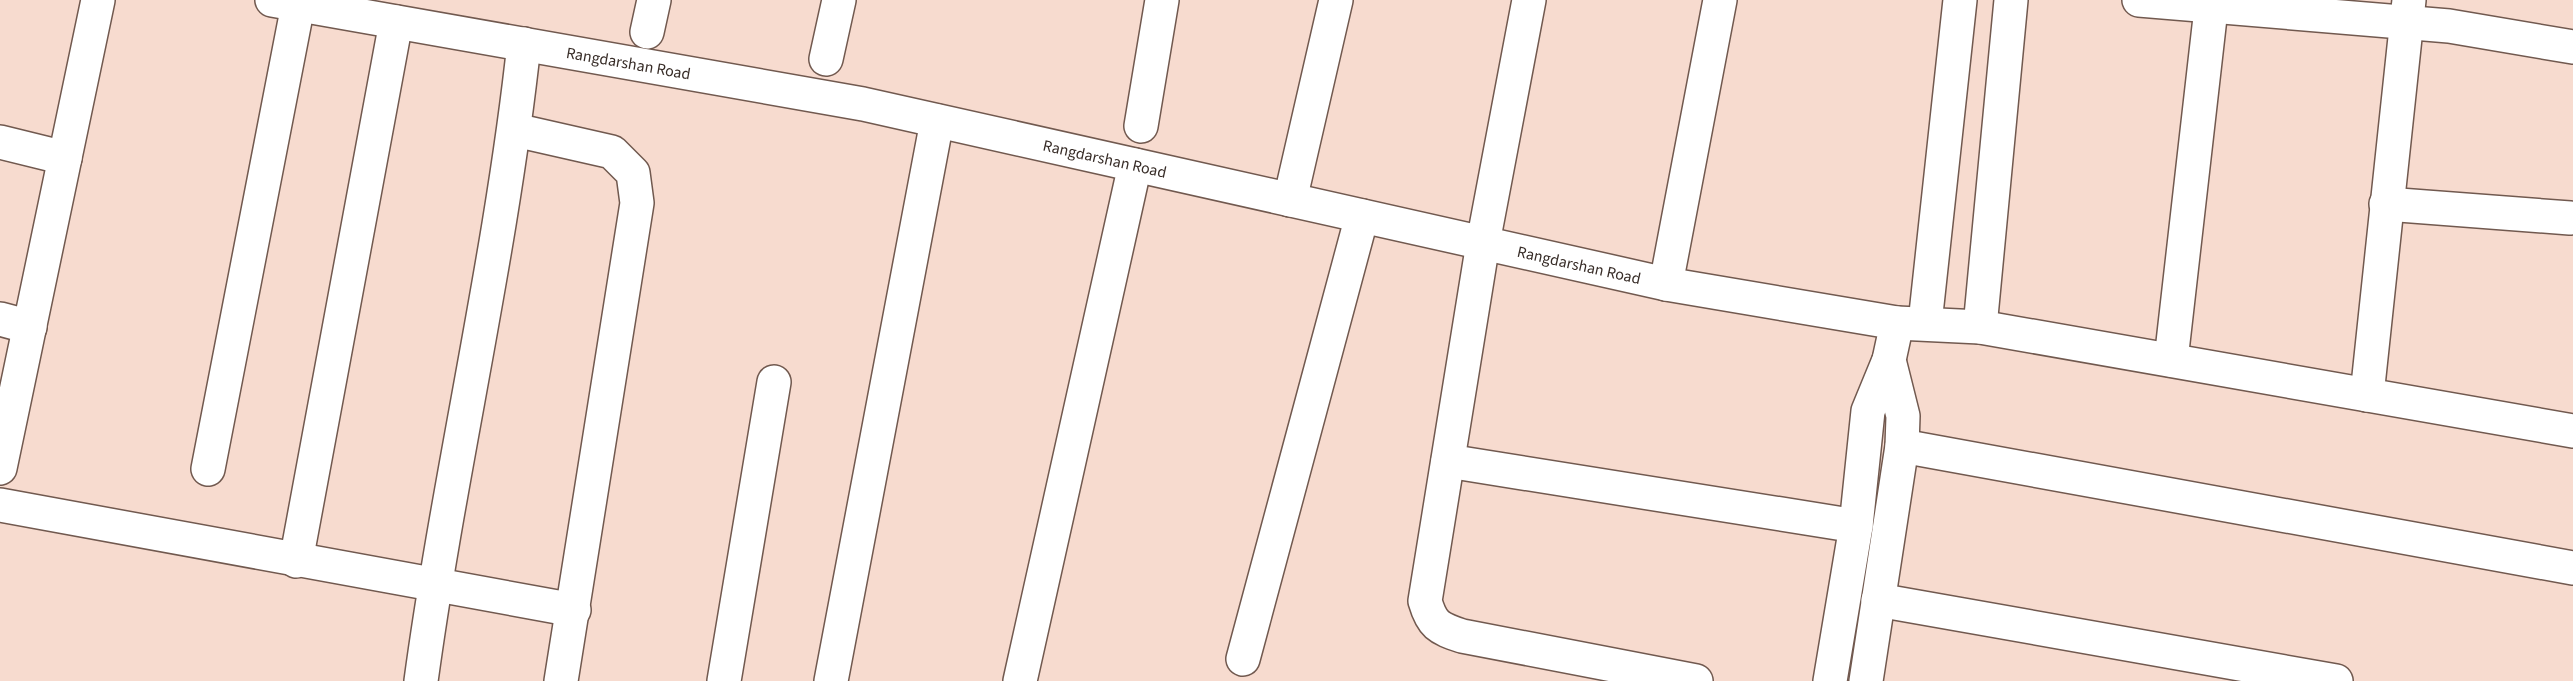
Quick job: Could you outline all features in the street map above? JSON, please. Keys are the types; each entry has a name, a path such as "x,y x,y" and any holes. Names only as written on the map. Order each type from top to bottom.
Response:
{"street":[{"path":"0,468 15,323 65,158 98,0"},
{"path":"647,32 654,0"},
{"path":"826,60 839,0"},
{"path":"1141,126 1162,0"},
{"path":"1290,200 1336,0"},
{"path":"1529,0 1483,243 1425,601 1430,617 1442,629 1462,636 1696,681"},
{"path":"1666,284 1720,0"},
{"path":"1830,681 1856,526 1868,411 1889,360 1911,323 1960,0"},
{"path":"1980,327 2011,0"},
{"path":"2139,0 2408,11 2449,26 2573,47"},
{"path":"208,468 285,2"},
{"name":"Rangdarshan Road","path":"285,2 863,104 1666,284 1911,323 1980,327 2573,431"},
{"path":"2171,360 2212,3"},
{"path":"2367,394 2408,11"},
{"path":"296,561 396,22"},
{"path":"422,681 434,585 514,130 524,44"},
{"path":"831,681 937,121"},
{"path":"514,130 612,152 633,173 637,203 561,681"},
{"path":"0,142 65,158"},
{"path":"1020,681 1135,165"},
{"path":"2386,204 2570,218"},
{"path":"1243,659 1362,216"},
{"path":"1866,681 1902,446 1903,416 1889,360"},
{"path":"724,681 774,382"},
{"path":"1902,446 2573,568"},
{"path":"1448,461 1856,526"},
{"path":"0,505 296,561 574,610"},
{"path":"1878,600 2336,681"}]}
